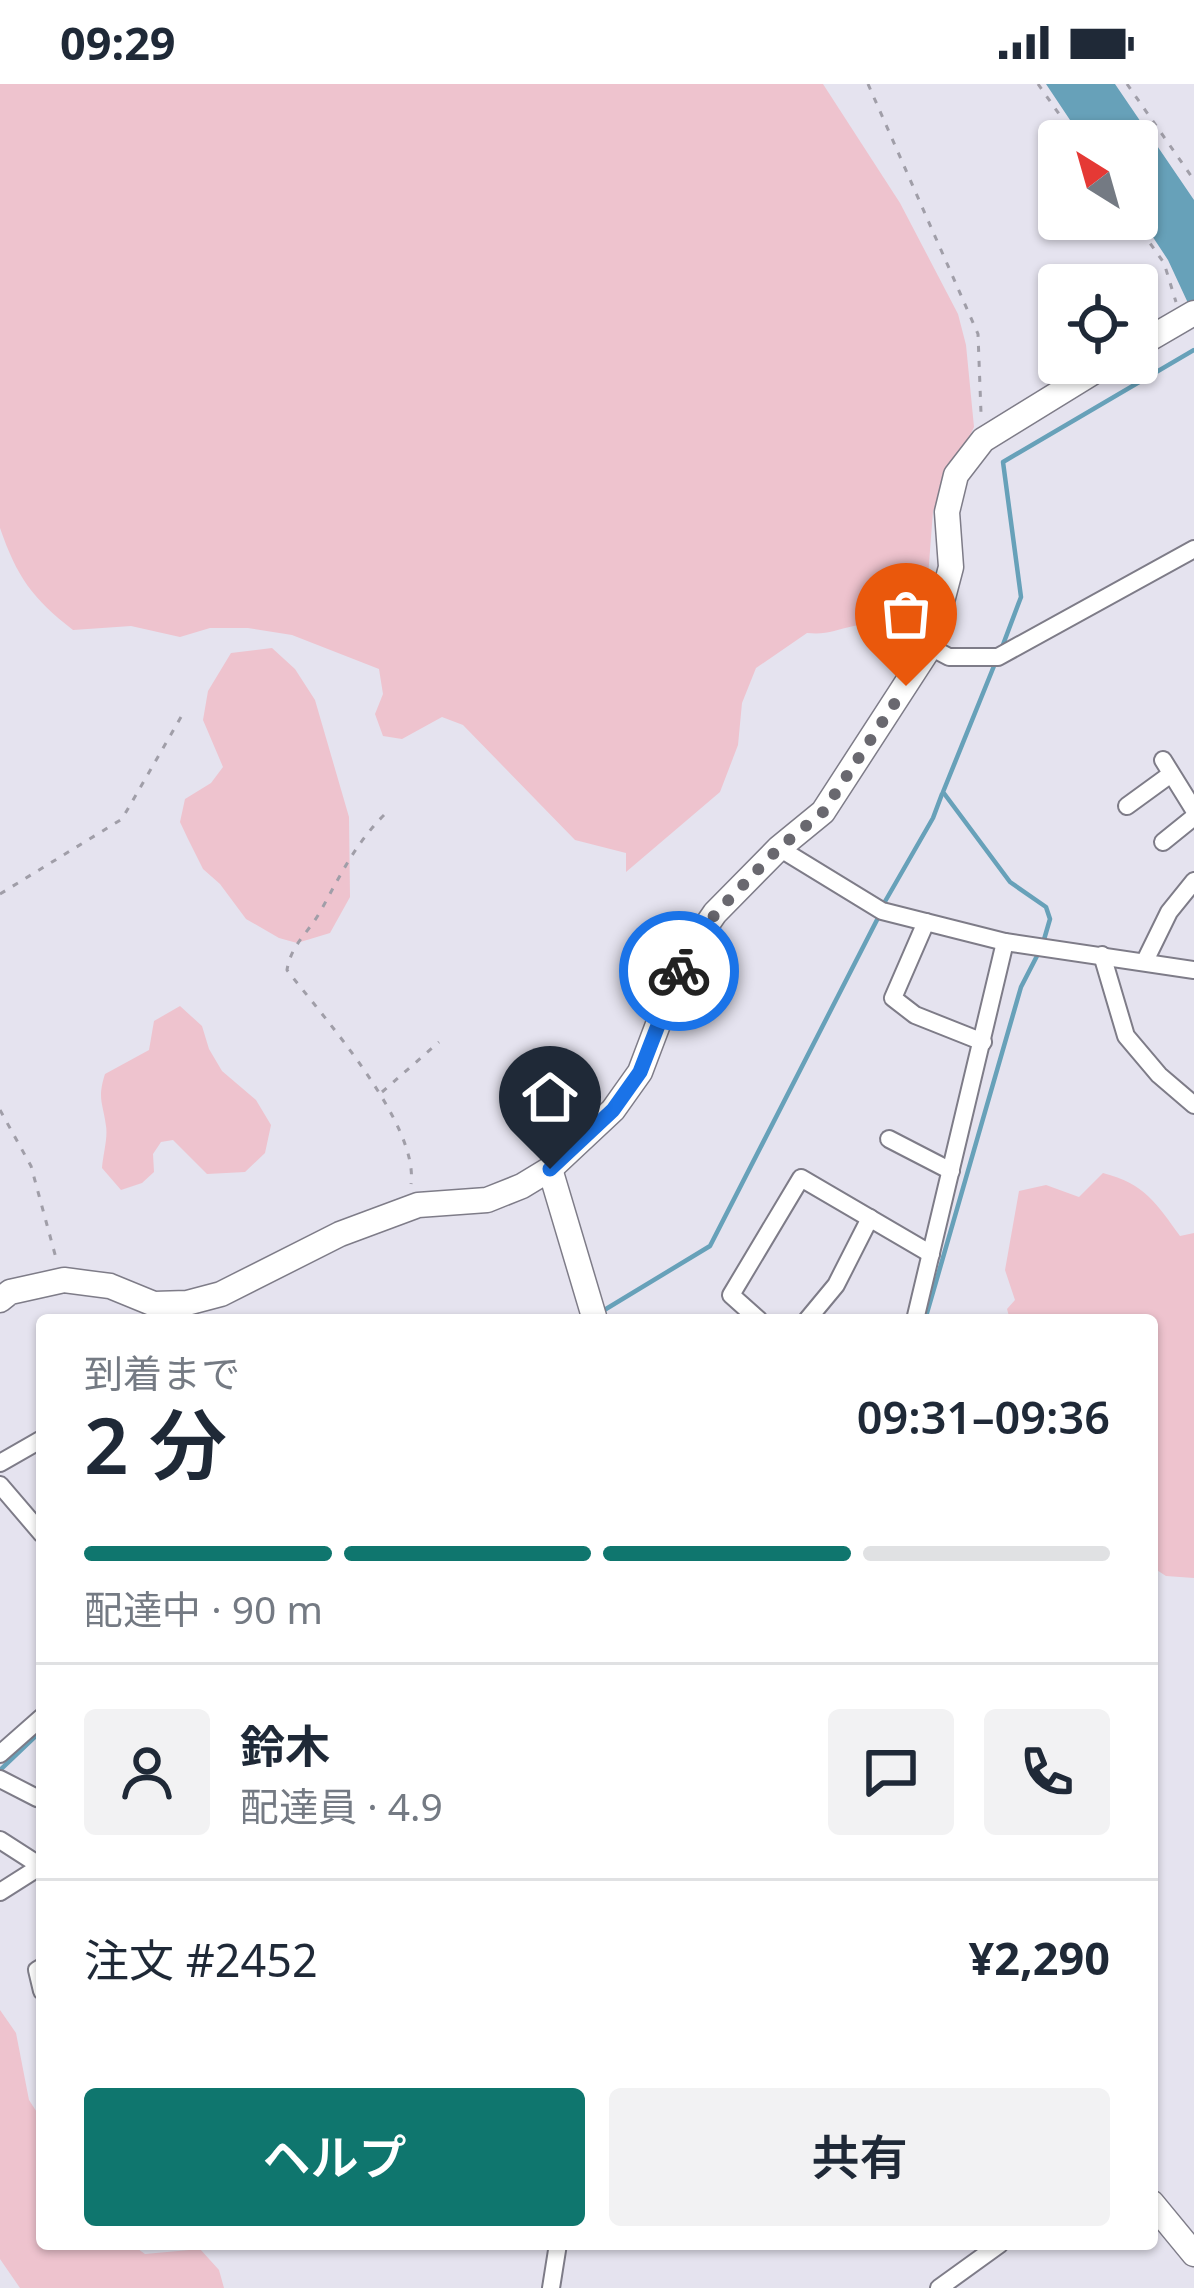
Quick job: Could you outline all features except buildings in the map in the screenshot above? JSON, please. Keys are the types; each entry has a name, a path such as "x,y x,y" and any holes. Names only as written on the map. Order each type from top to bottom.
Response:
{"street":[{"path":"1158,334 1189,316"},
{"path":"0,1300 10,1292 64,1280 110,1286 156,1312 221,1294 340,1234 407,1209 487,1201 550,1169 613,1110 640,1072 682,961 715,914 779,848 823,812 930,647 947,591 947,512 956,475 983,440 1074,384"},
{"path":"930,647 949,657 998,657 1194,549"},
{"path":"1127,806 1167,767 1194,814 1163,842"},
{"path":"779,848 883,910 1005,942 1194,970"},
{"path":"1144,962 1160,925 1194,881"},
{"path":"926,922 893,998 915,1016 983,1042"},
{"path":"917,1314 1005,942"},
{"path":"1102,955 1126,1036 1159,1075 1194,1105"},
{"path":"890,1139 952,1171"},
{"path":"550,1169 593,1314"},
{"path":"752,1314 731,1295 801,1178 931,1254"},
{"path":"812,1314 836,1285 870,1218"},
{"path":"0,1463 36,1442"},
{"path":"0,1485 36,1527"},
{"path":"0,1754 36,1722"},
{"path":"0,1779 36,1797"},
{"path":"0,1840 36,1864"},
{"path":"0,1892 36,1870"},
{"path":"1158,2210 1194,2254"},
{"path":"550,2288 557,2250"},
{"path":"939,2288 992,2250"}],"path":[{"path":"868,84 978,334 983,440"},
{"path":"1038,84 1063,120"},
{"path":"1127,84 1194,180"},
{"path":"1148,240 1189,316"},
{"path":"0,894 122,819 182,717"},
{"path":"384,815 351,854 317,917 290,952 287,970 380,1093 414,1162 407,1209"},
{"path":"380,1093 440,1042"},
{"path":"0,1110 31,1166 64,1280"}],"shaded area":[{"path":"0,84 823,84 900,203 958,314 966,345 974,427 933,511 928,577 919,608 887,620 807,633 756,668 742,703 738,745 720,792 626,872 626,853 575,840 463,725 442,717 402,739 383,736 375,714 383,694 379,669 292,635 248,628 210,628 180,637 131,626 73,630 28,585 0,528"},
{"path":"272,648 295,669 315,700 349,817 350,897 330,933 297,943 246,919 203,869 180,822 185,799 211,783 223,767 203,720 208,691 231,653"},
{"path":"180,1006 202,1026 222,1071 256,1100 271,1125 265,1153 245,1172 207,1174 173,1140 161,1142 153,1154 154,1172 142,1183 121,1190 102,1168 105,1074 149,1050 154,1021"},
{"path":"1103,1173 1139,1189 1180,1236 1194,1233 1194,1578 1158,1571 1158,1314 1008,1314 1015,1300 1005,1270 1019,1191 1046,1185 1079,1197"},
{"path":"0,2010 16,2033 29,2100 36,2111 36,2250 139,2250 145,2254 201,2250 219,2270 224,2288 20,2288 0,2259"}],"water":[{"path":"1046,84 1115,84 1140,120 1070,120"},
{"path":"1158,147 1194,200 1194,316 1155,240"}],"waterway":[{"path":"1001,650 1021,597 1003,462 1194,350"},
{"path":"996,661 943,792 1010,882 1046,907 1050,919 1043,943"},
{"path":"883,905 942,794"},
{"path":"601,1312 710,1246 879,916"},
{"path":"927,1314 1021,987 1038,954"},
{"path":"0,1770 36,1736"}],"way so far":[{"path":"679,971 715,914 779,848 823,812 906,686"}],"route":[{"path":"550,1169 613,1110 640,1072 679,971"}]}
